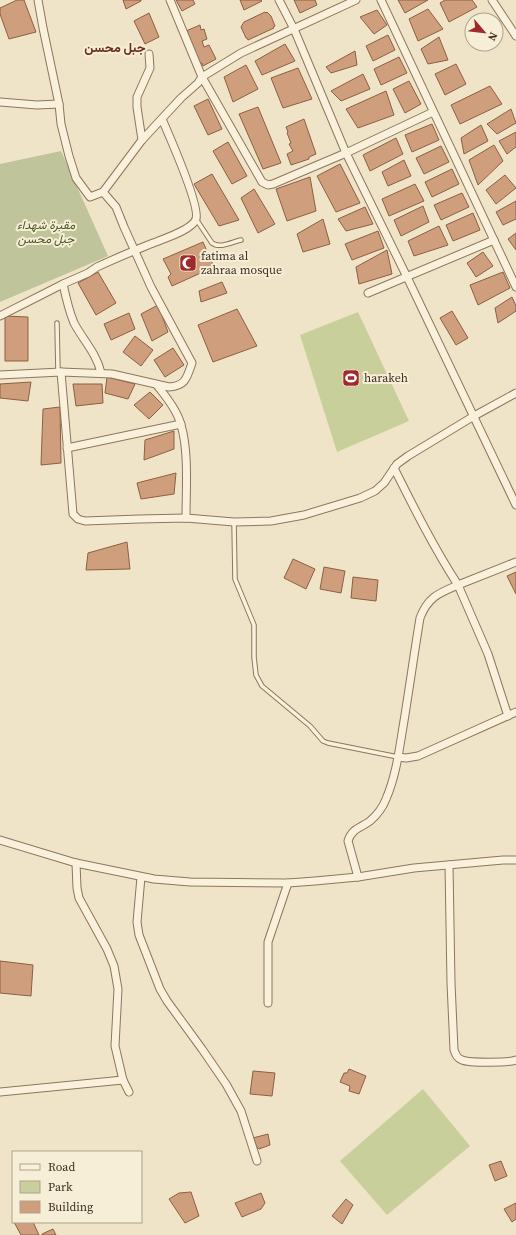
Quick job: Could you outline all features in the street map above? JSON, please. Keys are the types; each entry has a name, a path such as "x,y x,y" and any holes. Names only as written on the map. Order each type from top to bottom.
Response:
{"street":[{"path":"38,0 60,104 61,124 64,138 76,178 90,197 103,192 142,140 181,98 198,83 202,77 241,53 356,0"},
{"path":"170,0 202,77 262,182 266,184 273,184 346,153 433,112"},
{"path":"279,0 294,29 346,153 516,504"},
{"path":"381,0 516,287"},
{"path":"492,0 516,36"},
{"path":"142,140 137,97 150,68 149,54"},
{"path":"0,102 37,105 60,104"},
{"path":"0,316 88,273 97,267 177,233 190,226 196,220 196,210 192,196 181,164 162,119"},
{"path":"0,375 59,372 101,373 129,377 169,387 177,386 183,383 188,376 192,363 151,287 116,207 103,192"},
{"path":"368,293 494,240"},
{"path":"63,284 74,323 97,360 101,373"},
{"path":"59,372 73,514 85,521 139,518 186,518 234,522 270,521 286,519 360,498 375,491 384,483 401,460 474,416 516,393"},
{"path":"157,385 173,408 181,424 184,439 186,469 186,518"},
{"path":"67,448 181,424"},
{"path":"394,468 447,568 458,585 488,654 508,716"},
{"path":"358,877 348,841 353,831 369,822 377,814 386,800 393,781 420,618 425,606 433,597 441,592 516,562"},
{"path":"398,757 406,758 418,756 516,712"},
{"path":"0,840 76,863 141,877 190,882 288,883 358,877 414,868 516,860"},
{"path":"76,863 79,898 107,949 114,966 118,990 115,1046 123,1080 129,1092"},
{"path":"449,865 451,983 454,1050 456,1056 461,1060 468,1061 508,1062 516,1060"},
{"path":"141,877 137,908 139,935 158,983 167,1001 202,1048 226,1084 241,1111 257,1161"},
{"path":"268,1004 268,942 288,883"},
{"path":"0,1092 123,1080"}],"lane":[{"path":"196,220 214,246 241,240"},
{"path":"57,324 59,372"},
{"path":"234,522 235,579 254,625 254,657 256,675 262,686 310,726 324,741 398,757"}],"green space":[{"name":"مقبرة شهداء جبل محسن","path":"61,151 108,256 0,302 0,164"},
{"name":"harakeh","path":"358,312 409,421 337,452 300,335"},
{"path":"423,1089 470,1146 387,1215 340,1161"}],"building":[{"path":"17,0 24,0 36,32 9,39 0,14 0,8"},
{"path":"123,0 141,0 141,1 126,9"},
{"path":"176,0 193,0 195,4 182,11"},
{"path":"240,0 261,0 262,1 244,10"},
{"path":"294,0 315,0 317,5 300,13"},
{"path":"398,0 428,0 405,13"},
{"path":"445,0 472,0 477,7 468,12 464,12 464,14 449,22 440,3"},
{"path":"428,9 443,29 418,41 409,19"},
{"path":"377,10 387,25 374,34 360,17"},
{"path":"265,12 271,16 275,26 273,27 274,28 248,40 241,27 244,22"},
{"path":"149,13 159,37 145,44 134,21"},
{"path":"200,25 201,30 204,29 207,39 202,41 204,47 209,45 216,59 203,66 202,63 200,64 186,31"},
{"path":"388,35 395,50 373,61 366,46"},
{"path":"439,37 448,60 428,64 421,49"},
{"path":"285,44 295,61 262,75 255,61"},
{"path":"355,51 357,65 331,73 326,67"},
{"path":"399,57 407,73 381,85 374,69"},
{"path":"456,64 466,84 445,95 435,74"},
{"path":"246,65 258,89 233,102 224,77"},
{"path":"298,68 312,99 283,108 271,78"},
{"path":"363,74 370,89 341,101 331,91"},
{"path":"409,81 421,104 405,113 393,89"},
{"path":"490,86 502,104 460,124 451,105"},
{"path":"386,91 394,115 358,128 346,109"},
{"path":"208,99 222,129 208,135 194,106"},
{"path":"258,107 281,163 263,169 239,114"},
{"path":"511,109 516,123 497,134 487,124"},
{"path":"304,119 316,154 309,157 309,159 291,165 287,154 293,151 289,144 291,143 286,127"},
{"path":"432,124 439,140 412,152 405,135"},
{"path":"481,125 488,141 464,154 461,138"},
{"path":"516,132 516,147 507,154 499,141"},
{"path":"396,138 403,154 370,171 363,155"},
{"path":"228,142 247,176 232,184 213,151"},
{"path":"494,145 503,161 478,185 469,160"},
{"path":"441,146 449,162 424,174 416,158"},
{"path":"404,160 411,176 388,186 382,172"},
{"path":"340,164 360,203 336,212 317,176"},
{"path":"452,169 459,184 432,197 425,182"},
{"path":"212,174 239,220 219,226 194,184"},
{"path":"505,175 516,188 496,204 486,190"},
{"path":"310,177 316,211 287,221 276,189"},
{"path":"415,184 424,201 389,216 382,199"},
{"path":"254,189 275,224 258,233 241,198"},
{"path":"462,193 469,207 441,220 434,205"},
{"path":"516,201 516,219 503,225 496,212"},
{"path":"423,206 429,222 401,236 394,220"},
{"path":"365,207 373,224 346,231 338,219"},
{"path":"473,213 480,230 453,241 446,225"},
{"path":"323,219 330,244 303,252 297,234"},
{"path":"439,226 448,245 414,256 408,241"},
{"path":"378,231 384,248 352,260 345,244"},
{"path":"516,233 516,250 508,239"},
{"name":"fatima al zahraa mosque","path":"203,242 214,267 172,286 168,277 171,274 163,259"},
{"path":"387,250 392,274 359,284 356,267"},
{"path":"483,252 493,266 476,277 467,263"},
{"path":"98,272 116,303 96,315 78,283"},
{"path":"503,272 510,288 478,305 470,285"},
{"path":"222,282 227,293 201,302 199,291"},
{"path":"512,297 516,306 516,311 498,323 495,308"},
{"path":"158,305 168,332 152,341 141,314"},
{"path":"237,309 257,346 213,362 198,325"},
{"path":"452,311 468,338 456,345 440,318"},
{"path":"129,313 135,329 111,340 104,324"},
{"path":"5,316 28,317 28,361 5,361"},
{"path":"135,336 153,350 141,366 123,352"},
{"path":"173,348 184,365 165,377 154,360"},
{"path":"107,377 135,384 128,399 105,393"},
{"path":"31,382 28,401 0,398 0,384"},
{"path":"73,384 102,384 103,403 76,406"},
{"path":"150,392 163,405 149,419 134,405"},
{"path":"60,407 61,463 41,465 43,409"},
{"path":"174,431 174,449 144,460 145,440"},
{"path":"176,473 174,494 141,499 137,483"},
{"path":"127,542 130,569 86,570 88,553"},
{"path":"293,559 315,569 306,589 284,578"},
{"path":"324,567 345,571 341,593 320,589"},
{"path":"516,572 516,594 507,576"},
{"path":"353,577 378,580 376,601 351,598"},
{"path":"0,961 33,965 31,996 0,993"},
{"path":"349,1069 366,1076 359,1094 349,1091 350,1086 340,1082 344,1073 347,1073"},
{"path":"253,1071 275,1073 272,1096 250,1094"},
{"path":"268,1134 270,1145 259,1149 253,1138"},
{"path":"501,1161 507,1176 495,1181 489,1165"},
{"path":"191,1192 199,1216 185,1223 169,1199 179,1193"},
{"path":"261,1193 265,1203 261,1209 242,1217 235,1203"},
{"path":"346,1199 353,1205 342,1224 332,1216"},
{"path":"516,1203 516,1219 512,1222 504,1209"},
{"path":"15,1223 33,1223 39,1235 21,1235"},
{"path":"53,1229 56,1235 42,1235 42,1234"}],"place":[{"name":"fatima al zahraa mosque","path":"188,263"},
{"name":"harakeh","path":"351,378"}],"district":[{"name":"جبل محسن","path":"115,47"}]}
